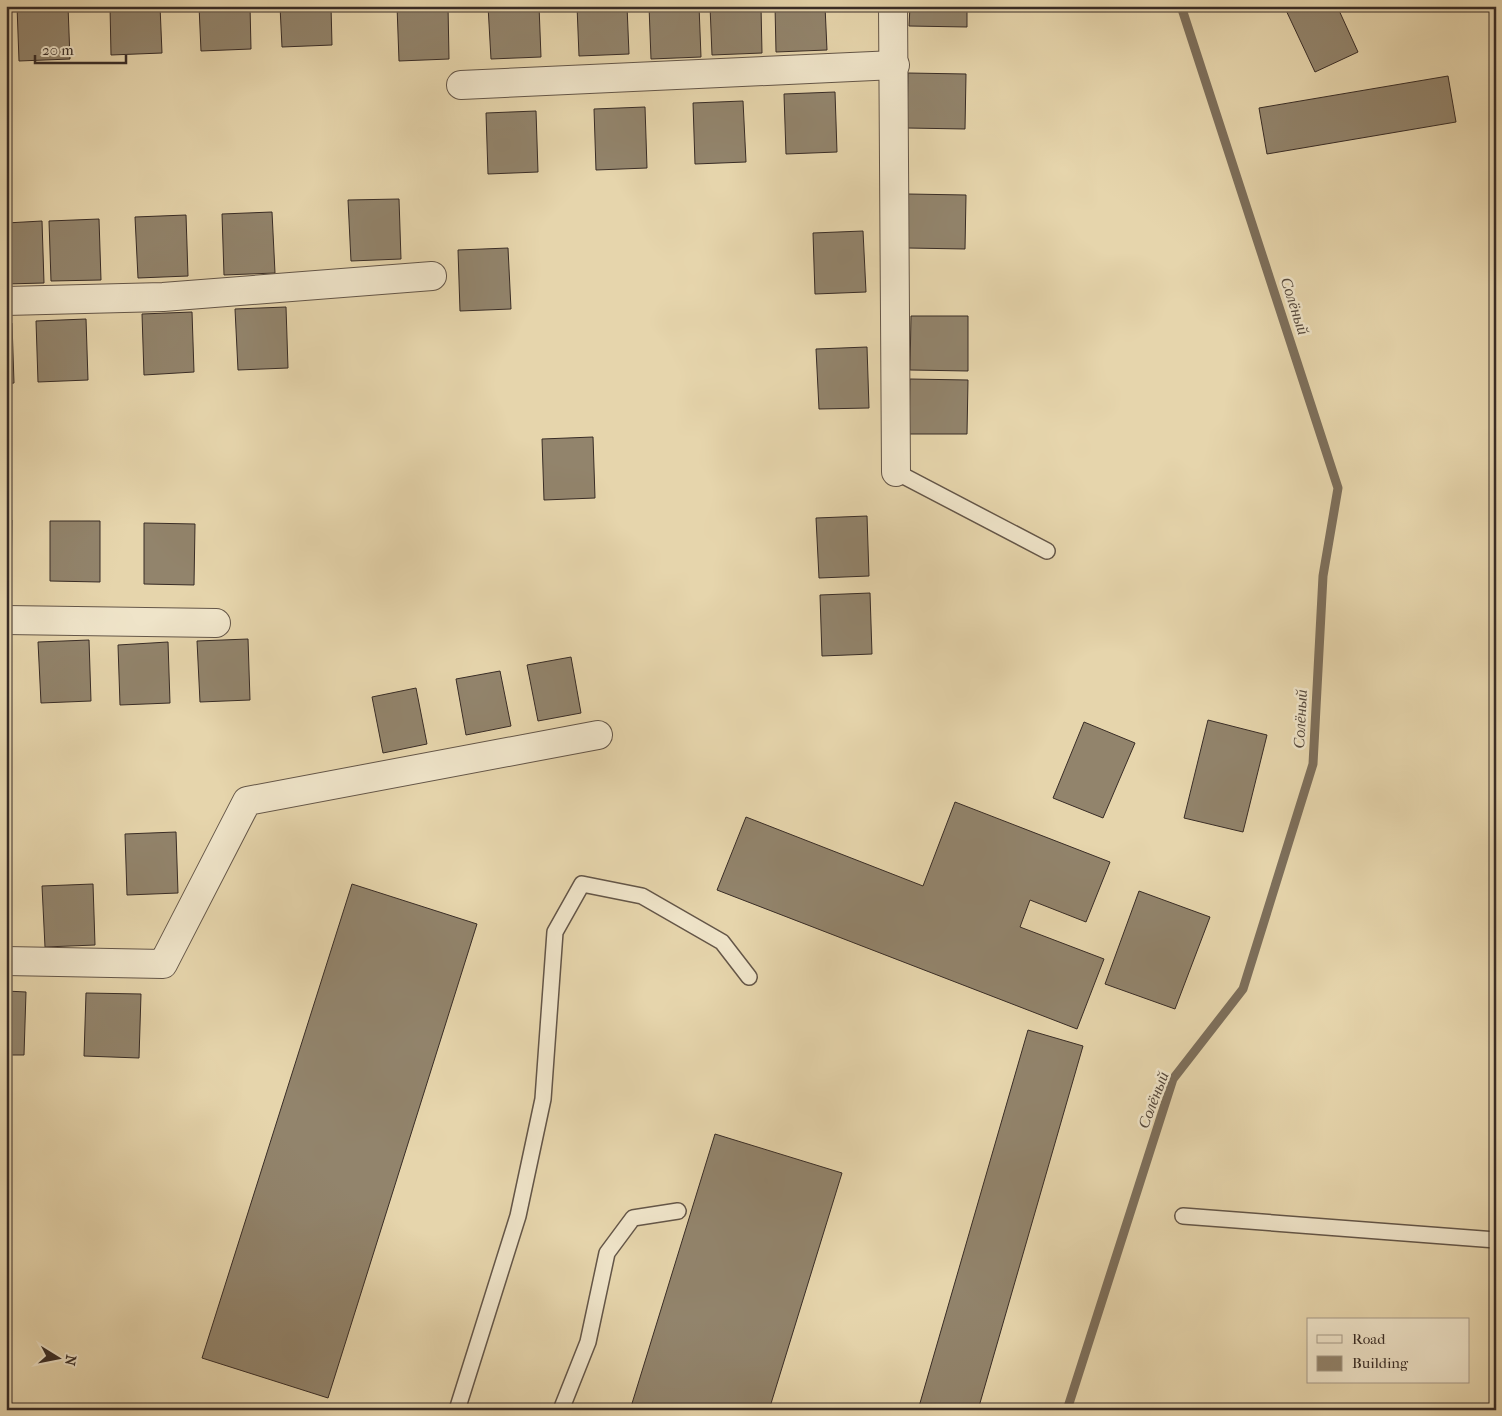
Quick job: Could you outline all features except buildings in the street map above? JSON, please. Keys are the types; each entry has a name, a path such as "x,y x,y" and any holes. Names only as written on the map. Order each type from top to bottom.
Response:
{"street":[{"path":"893,6 895,65 896,472"},
{"path":"461,85 895,65"},
{"path":"6,301 164,297 432,276"},
{"path":"6,620 216,623"},
{"path":"6,961 163,964 247,801 598,735"}],"lane":[{"path":"896,472 1047,551"},
{"path":"457,1410 518,1216 543,1099 555,932 582,884 642,896 722,942 749,977"},
{"path":"561,1410 588,1342 607,1253 633,1218 678,1211"},
{"path":"1183,1216 1496,1240"}],"waterway":[{"name":"Солёный","path":"1067,1410 1173,1079 1243,989 1313,764 1323,576 1338,488 1181,6"}]}
